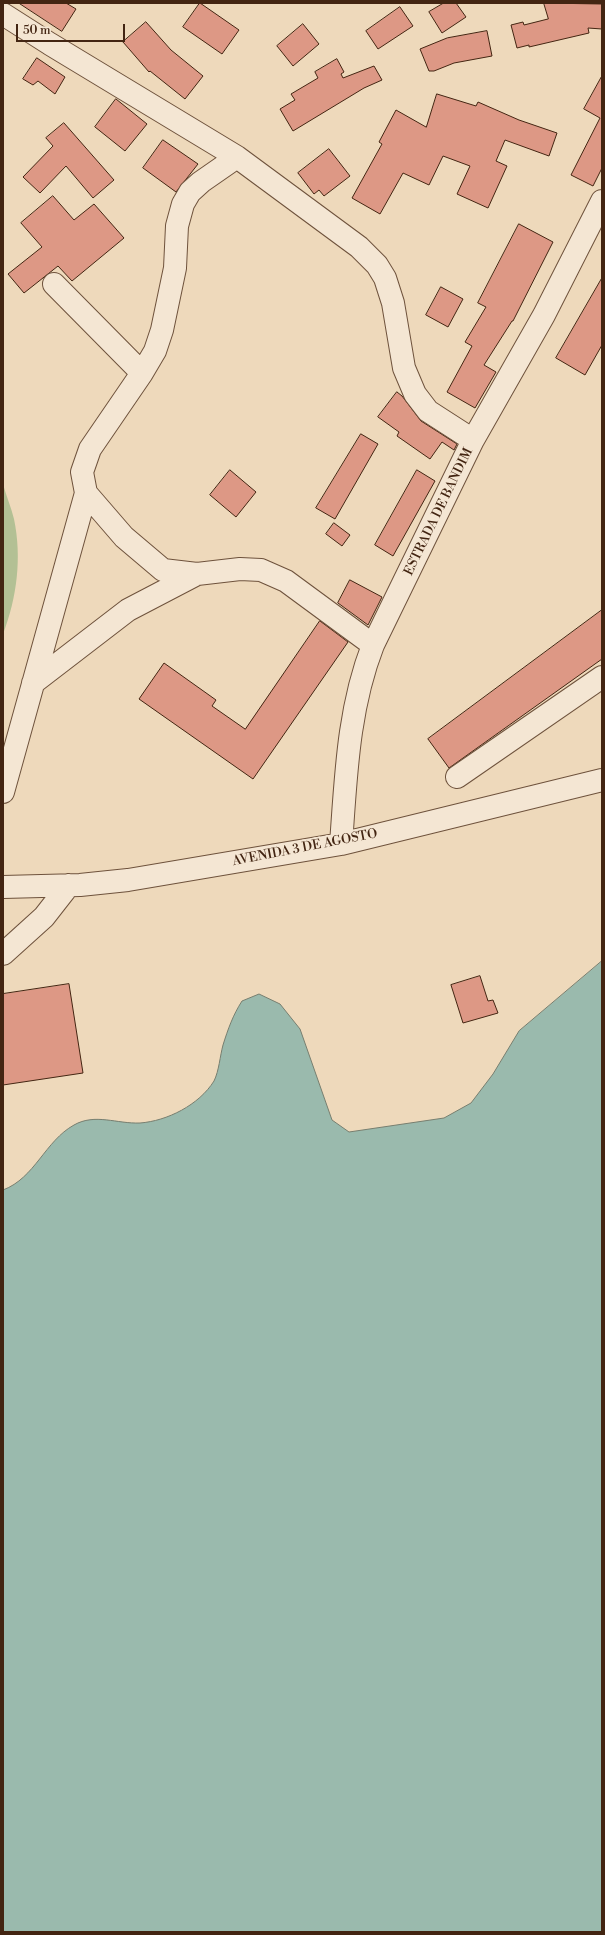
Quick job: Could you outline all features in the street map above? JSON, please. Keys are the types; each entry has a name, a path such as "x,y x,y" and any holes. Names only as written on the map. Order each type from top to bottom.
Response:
{"street":[{"path":"3,14 56,48 237,157 359,247 377,265 385,278 393,303 404,368 415,394 428,411 473,440"},
{"path":"3,792 86,493 82,472 90,449 142,373 155,351 162,330 175,268 177,226 183,204 190,192 201,182 237,157"},
{"name":"ESTRADA DE BANDIM","path":"341,844 347,752 362,677 374,645 473,440 544,315 602,201"},
{"path":"54,284 142,373"},
{"path":"86,493 124,537 163,570 196,574 240,569 261,570 286,581 374,645"},
{"path":"33,683 128,610 196,574"},
{"path":"457,777 602,677"},
{"name":"AVENIDA 3 DE AGOSTO","path":"3,887 69,885 128,880 341,844 602,780"},
{"path":"3,954 44,917 69,885"}],"green space":[{"path":"3,484 14,519 18,548 18,563 15,592 3,634"}],"shaded area":[{"path":"602,961 602,1932 3,1932 3,1190 24,1177 55,1140 74,1125 98,1119 131,1123 150,1122 171,1115 191,1104 208,1090 214,1081 227,1033 233,1017 242,1001 259,994 280,1004 300,1029 332,1120 349,1132 444,1118 471,1103 493,1074 519,1031"}],"building":[{"path":"19,3 66,3 76,9 62,31"},
{"path":"200,3 239,30 222,54 183,27"},
{"path":"444,3 456,3 466,17 442,33 429,12"},
{"path":"544,3 602,4 602,29 588,28 589,33 529,47 529,45 517,48 511,25 523,22 524,25 548,19"},
{"path":"400,7 413,26 378,49 366,31"},
{"path":"146,22 171,50 203,76 185,99 150,71 149,72 123,42"},
{"path":"303,24 319,44 293,66 277,46"},
{"path":"487,31 492,56 454,63 434,71 429,71 420,49 447,38"},
{"path":"37,58 65,77 55,94 38,81 33,85 23,79"},
{"path":"337,59 344,72 341,74 343,78 374,66 382,80 364,88 293,131 280,109 295,100 291,94 318,78 315,72"},
{"path":"602,76 602,168 593,186 571,175 600,118 584,109"},
{"path":"437,94 476,106 478,102 519,120 557,133 549,156 505,140 496,161 507,166 488,208 457,194 470,166 443,156 429,185 403,173 380,214 352,198 382,144 379,142 396,110 426,127"},
{"path":"116,99 147,124 125,151 95,127"},
{"path":"64,123 114,180 93,198 66,166 40,193 23,177 53,146 46,138"},
{"path":"163,140 198,164 176,192 143,168"},
{"path":"329,149 350,176 324,196 319,190 314,194 298,173"},
{"path":"53,196 74,220 94,204 124,238 72,281 58,266 24,293 8,274 42,247 21,223"},
{"path":"519,224 553,242 513,321 484,365 496,372 475,408 447,392 472,346 465,342 486,307 478,303"},
{"path":"602,278 602,345 585,375 556,358"},
{"path":"441,287 463,299 448,327 426,315"},
{"path":"397,392 402,396 421,421 457,444 454,450 442,442 430,459 397,436 399,432 378,417"},
{"path":"361,434 378,444 335,519 316,508"},
{"path":"230,470 256,492 236,517 210,495"},
{"path":"417,470 435,481 393,556 375,545"},
{"path":"334,523 350,535 342,546 326,534"},
{"path":"350,580 382,597 368,625 338,603"},
{"path":"602,610 602,659 449,768 428,739"},
{"path":"320,621 348,642 253,779 139,699 164,663 216,700 212,706 245,729"},
{"path":"480,976 488,1001 493,1000 498,1013 463,1023 451,985"},
{"path":"69,984 83,1073 3,1085 3,994"}]}
